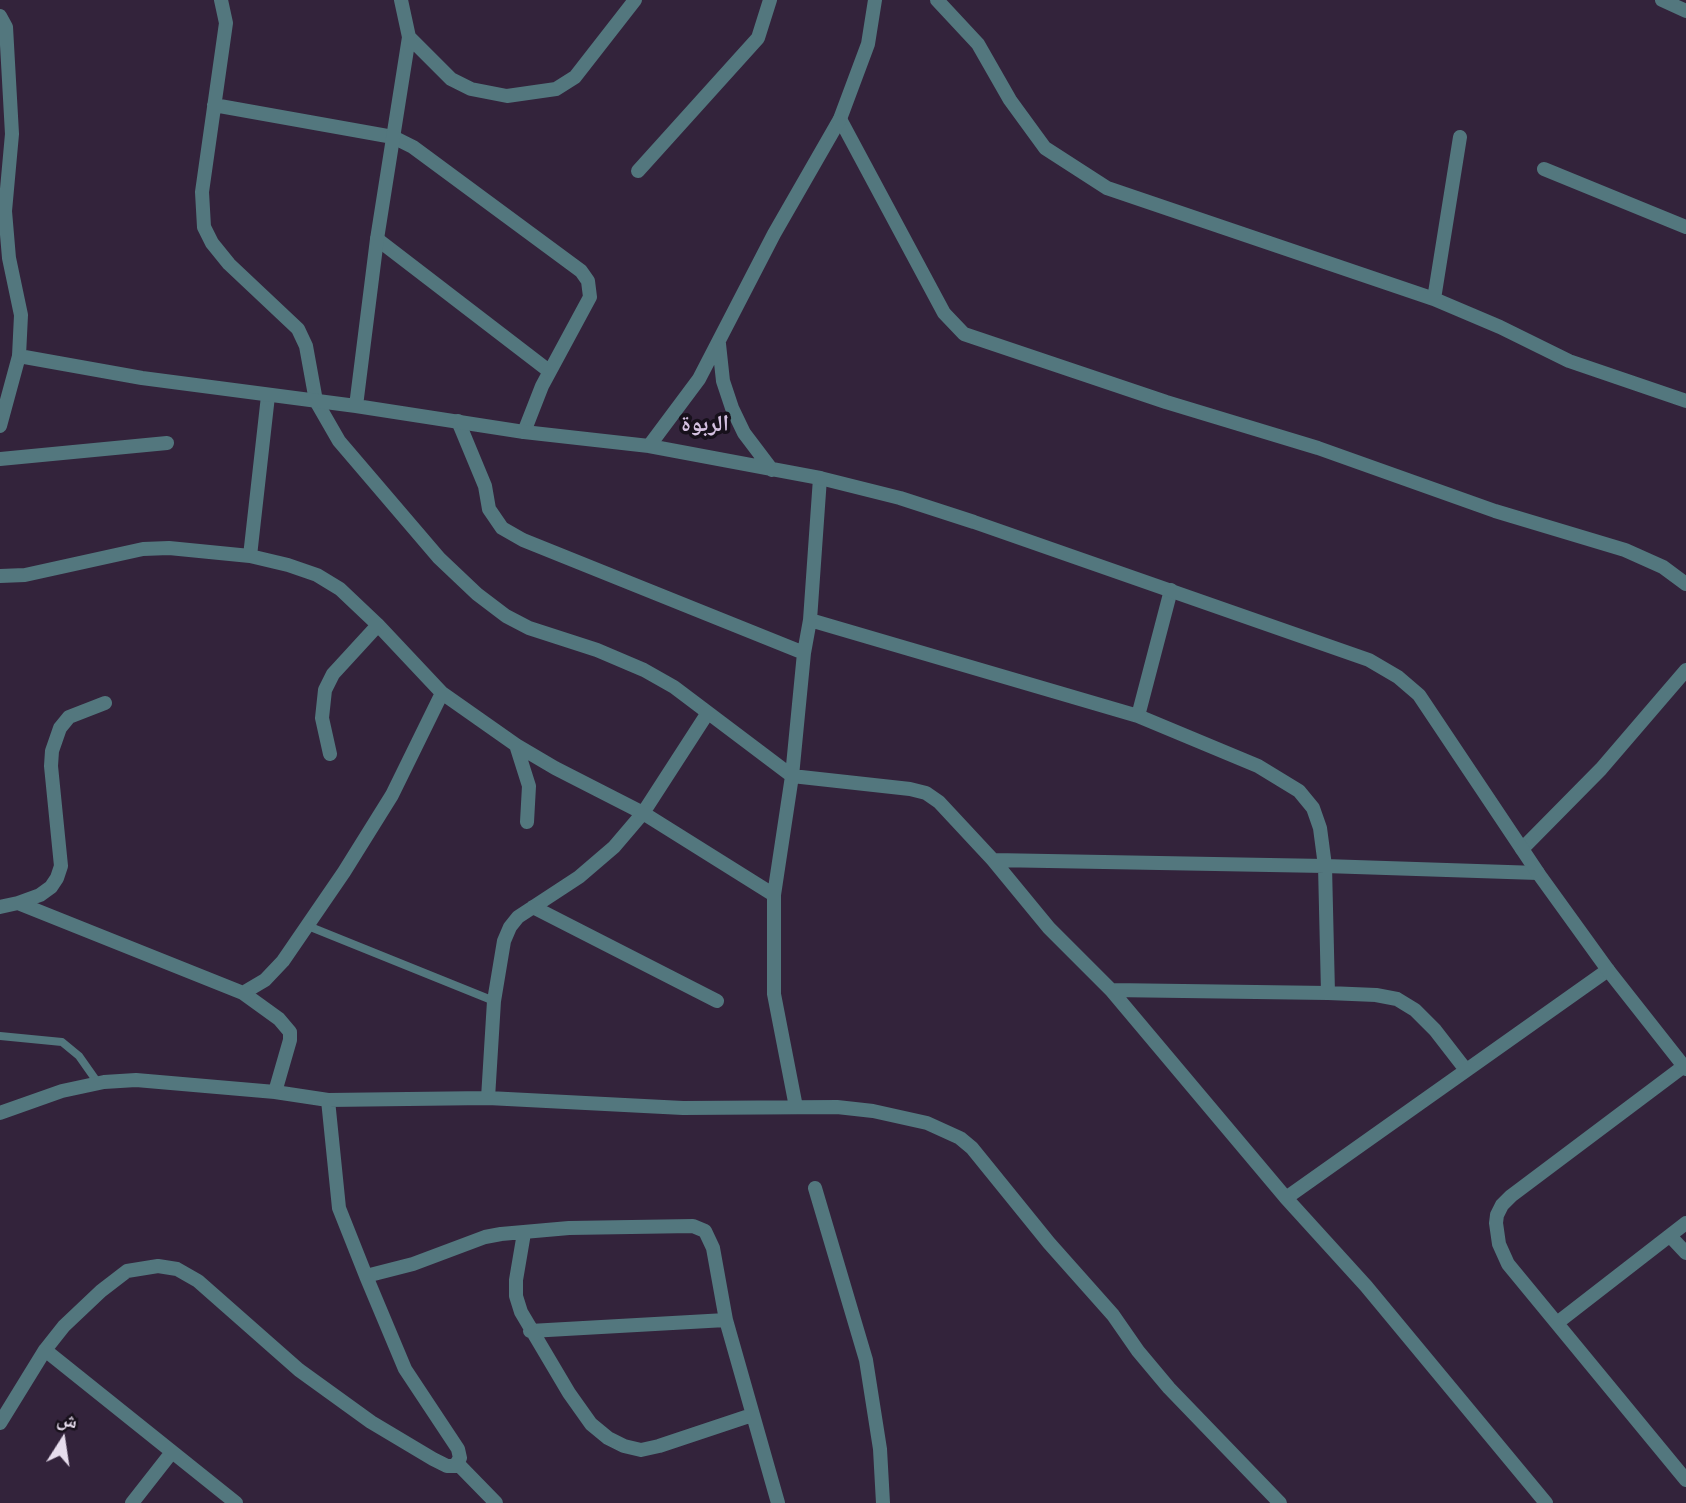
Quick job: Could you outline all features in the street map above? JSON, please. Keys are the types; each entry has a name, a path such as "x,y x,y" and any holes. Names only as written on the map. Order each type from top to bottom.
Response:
{"street":[{"path":"221,0 226,23 201,192 204,227 212,243 229,264 298,329 306,346 316,401 339,441 439,558 477,594 506,616 529,628 597,650 645,670 674,687 792,776 910,789 926,793 939,802 993,860 1049,928 1111,990 1286,1198 1366,1286 1546,1503"},
{"path":"356,406 377,239 409,37 401,0"},
{"path":"409,37 451,79 471,89 507,96 556,89 575,77 635,0"},
{"path":"639,172 758,38 770,0"},
{"path":"649,446 699,379 775,234 840,120 868,44 875,0"},
{"path":"937,0 978,44 1010,100 1045,148 1107,188 1434,299 1500,327 1569,361 1686,401"},
{"path":"1662,0 1686,11"},
{"path":"0,16 5,27 12,134 5,211 5,263 21,315 19,356 0,426"},
{"path":"214,105 393,137 414,147 581,271 590,289 590,297 549,371 524,432"},
{"path":"840,120 944,313 964,334 1166,402 1318,448 1495,511 1625,550 1663,567 1686,584"},
{"path":"1434,299 1460,137"},
{"path":"1544,169 1686,227"},
{"path":"377,239 549,371"},
{"path":"719,344 723,382 732,408 744,433 772,470"},
{"path":"19,356 142,378 356,406 524,432 649,446 820,478 900,498 1330,644 1370,660 1398,677 1419,695 1538,873 1608,970 1685,1068 1511,1196 1502,1205 1496,1223 1503,1254 1686,1479"},
{"path":"250,556 268,396"},
{"path":"458,421 485,486 489,509 502,528 523,540 804,653"},
{"path":"0,459 167,443"},
{"path":"796,1107 774,994 774,895 792,776 804,653 810,620 820,478"},
{"path":"0,576 25,575 143,549 170,548 250,556 317,575 340,589 442,693 516,745 643,813 774,895"},
{"path":"1138,716 1171,590"},
{"path":"810,620 1138,716 1258,766 1299,791 1313,808 1320,828 1325,866 1328,993"},
{"path":"330,754 322,718 325,690 333,674 378,625"},
{"path":"1522,849 1601,769 1686,670"},
{"path":"243,993 274,972 308,926 391,795 442,693"},
{"path":"0,907 40,895 51,887 57,878 61,866 51,766 52,751 60,728 69,717 105,703"},
{"path":"488,1098 494,1001 504,941 510,927 518,917 614,846 643,813 707,714"},
{"path":"516,745 529,786 527,822"},
{"path":"993,860 1538,873"},
{"path":"18,903 243,993 279,1019 290,1032 290,1040 275,1092"},
{"path":"533,907 717,1001"},
{"path":"1286,1198 1608,970"},
{"path":"1111,990 1328,993 1376,995 1397,999 1415,1010 1435,1030 1466,1070"},
{"path":"0,1113 62,1091 98,1083 136,1080 275,1092 328,1100 488,1098 683,1108 837,1108 873,1111 927,1123 960,1138 972,1147 1049,1243 1113,1315 1161,1379 1267,1496 1280,1503"},
{"path":"328,1100 339,1208 405,1369 458,1449 458,1464"},
{"path":"815,1188 868,1371 880,1449 883,1503"},
{"path":"1557,1323 1686,1223"},
{"path":"366,1276 413,1264 485,1237 569,1228 700,1228 708,1235 713,1248 726,1320 778,1503"},
{"path":"524,1233 516,1296 530,1331 591,1424 608,1438 641,1450 752,1415"},
{"path":"1670,1236 1686,1253"},
{"path":"0,1423 45,1350 82,1308 127,1271 158,1266 177,1269 198,1281 299,1370 371,1422 433,1459 447,1465 458,1464"},
{"path":"530,1331 726,1320"},
{"path":"45,1350 236,1503"},
{"path":"132,1503 172,1452"},
{"path":"458,1464 496,1503"}],"lane":[{"path":"308,926 494,1001"},
{"path":"0,1037 54,1040 68,1045 98,1083"}],"district":[{"name":"الربوة","path":"705,424"}]}
